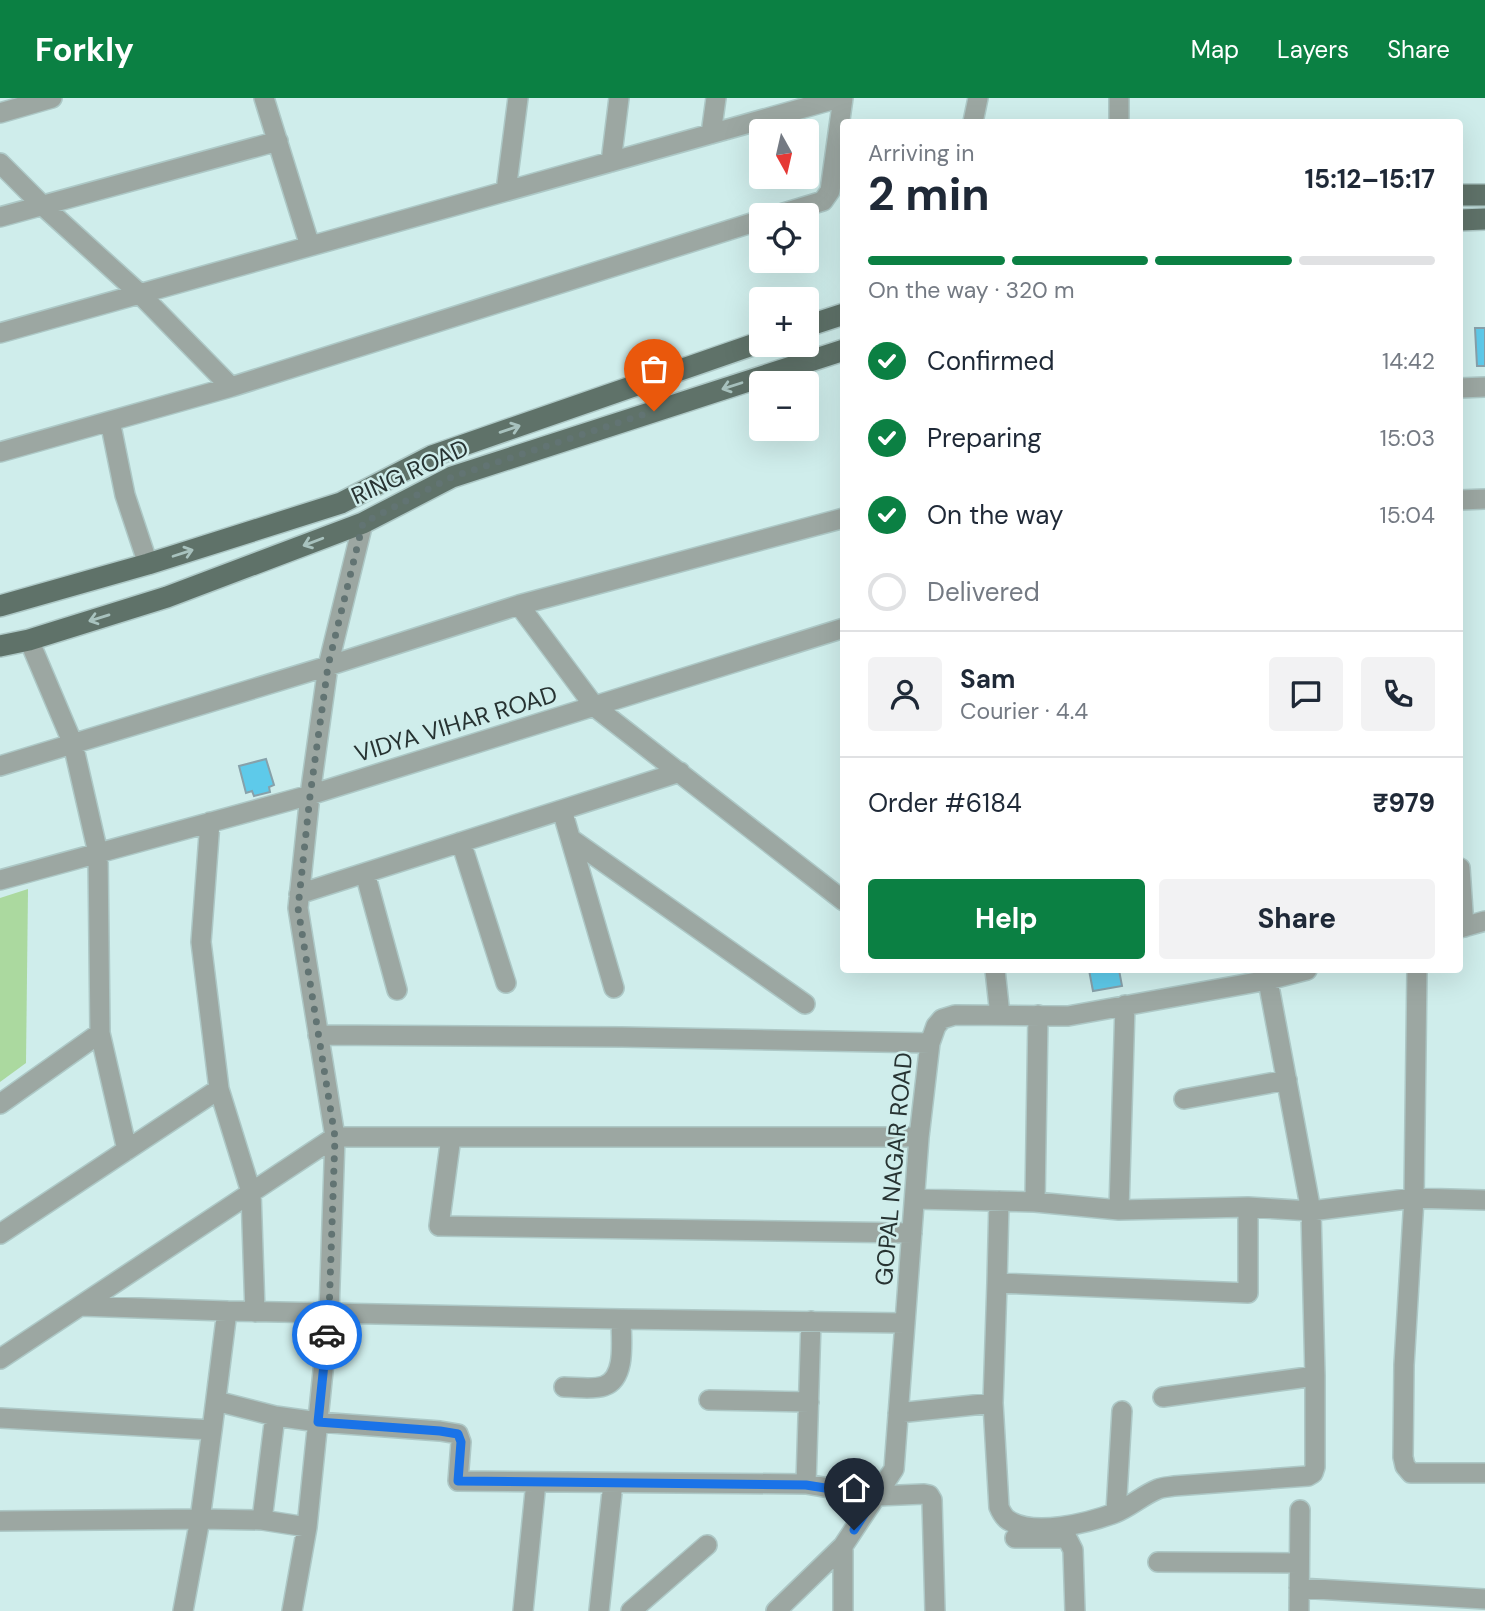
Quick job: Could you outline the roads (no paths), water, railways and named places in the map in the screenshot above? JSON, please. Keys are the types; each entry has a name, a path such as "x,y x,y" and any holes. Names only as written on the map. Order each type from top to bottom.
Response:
{"main road":[{"path":"1463,195 1485,194"},
{"path":"1463,220 1485,219"},
{"path":"819,323 840,315"},
{"name":"RING ROAD","path":"0,606 148,564 341,503 432,456 749,346"},
{"name":"RING ROAD","path":"0,646 29,640 167,597 363,523 452,477 840,351"}],"street":[{"path":"0,113 52,98"},
{"path":"264,98 310,246"},
{"path":"506,191 518,98"},
{"path":"611,162 619,98"},
{"path":"710,134 716,98"},
{"path":"0,333 841,98 830,191 823,201 816,203"},
{"path":"974,119 978,98"},
{"path":"1119,98 1119,119"},
{"path":"0,217 278,141"},
{"path":"0,163 140,294 231,387"},
{"path":"0,452 231,387 749,224"},
{"path":"1463,388 1485,387"},
{"path":"110,421 125,495 148,564"},
{"path":"1463,500 1485,499"},
{"path":"0,766 519,605 840,519"},
{"path":"292,1611 307,1527 329,1313 335,1137 298,908 328,666 363,523"},
{"path":"519,605 595,707 840,898"},
{"name":"VIDYA VIHAR ROAD","path":"0,880 310,796 840,629"},
{"path":"29,640 73,744 99,853 100,1033 127,1150"},
{"path":"299,894 680,772"},
{"path":"562,810 614,988"},
{"path":"210,822 201,942 219,1088 251,1192 255,1312"},
{"path":"570,839 805,1004"},
{"path":"461,842 506,983"},
{"path":"365,873 397,990"},
{"path":"1463,927 1485,921"},
{"path":"995,973 1000,1015"},
{"path":"1416,973 1414,1198 1404,1364 1403,1457 1405,1466 1412,1473 1485,1474"},
{"path":"999,1201 993,1403 999,1507 1008,1520 1022,1526 1043,1528 1084,1522 1116,1512 1159,1489 1308,1476 1313,1472 1315,1376 1311,1211 1267,975"},
{"name":"GOPAL NAGAR ROAD","path":"776,1611 844,1546 894,1469 919,1137 930,1043 936,1026 942,1019 955,1016 1068,1016 1267,975"},
{"path":"1119,1210 1125,1006"},
{"path":"1035,1202 1038,1015"},
{"path":"0,1104 100,1033"},
{"path":"318,1035 930,1043"},
{"path":"1184,1099 1287,1080"},
{"path":"0,1234 219,1088"},
{"path":"0,1359 335,1137 919,1137"},
{"path":"451,1137 439,1226 912,1233"},
{"path":"915,1199 1035,1202 1119,1210 1248,1207 1311,1211 1414,1198 1485,1200"},
{"path":"997,1283 1248,1293 1248,1207"},
{"path":"80,1306 255,1312 905,1323"},
{"path":"183,1611 200,1519 227,1311"},
{"path":"564,1387 602,1388 613,1381 620,1369 621,1319"},
{"path":"806,1485 811,1321"},
{"path":"1163,1397 1315,1376"},
{"path":"709,1399 809,1402"},
{"path":"216,1401 275,1416 318,1422 458,1434 461,1442 458,1481 806,1485 876,1496 929,1495 932,1500 935,1611"},
{"path":"898,1413 993,1403"},
{"path":"1116,1512 1122,1411"},
{"path":"262,1520 275,1416"},
{"path":"0,1418 212,1430"},
{"path":"523,1611 536,1482"},
{"path":"599,1611 613,1483"},
{"path":"1298,1611 1300,1510"},
{"path":"0,1521 262,1520 307,1527"},
{"path":"1015,1538 1066,1538 1073,1550 1075,1611"},
{"path":"631,1611 708,1545"},
{"path":"843,1611 844,1546"},
{"path":"1158,1562 1299,1563"},
{"path":"1299,1588 1485,1599"}]}
